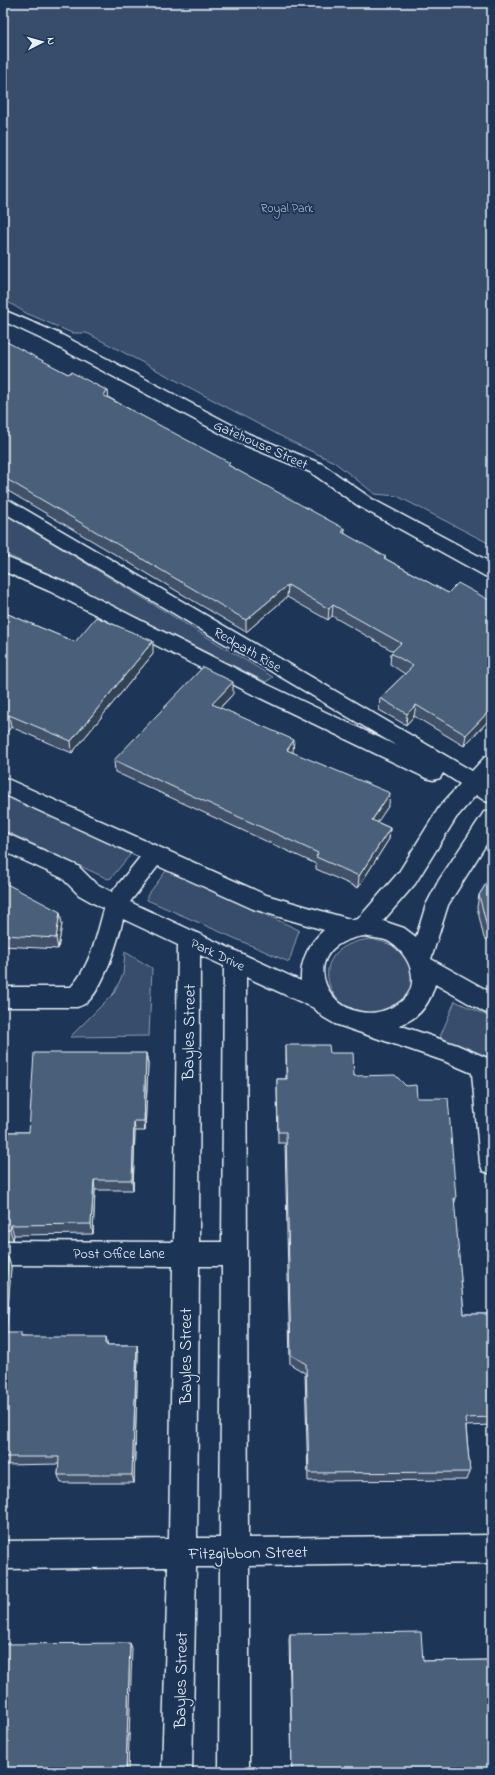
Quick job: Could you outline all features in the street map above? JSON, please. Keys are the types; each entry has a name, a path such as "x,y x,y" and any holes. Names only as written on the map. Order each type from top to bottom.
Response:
{"street":[{"name":"Gatehouse Street","path":"3,315 20,324 54,338 243,438 316,468 372,506 492,571"},
{"path":"3,335 20,324"},
{"name":"Redpath Rise","path":"3,504 492,799"},
{"name":"Redpath Rise","path":"3,564 56,586 256,687 492,795"},
{"path":"492,763 448,812 406,878 359,928 339,933 327,941 318,951 313,963 312,976 314,989 321,1001 342,1017 449,1052 467,1059 487,1070 492,1163"},
{"path":"3,785 260,903 359,928 381,929 397,935 410,945 421,962 425,978 417,1001 397,1018 383,1022 369,1023 354,1021"},
{"path":"421,962 437,905 446,886 492,818"},
{"name":"Park Drive","path":"3,842 70,872 87,889 189,941 321,1001"},
{"path":"3,997 78,997 87,986 95,970 108,937 116,904 154,854"},
{"name":"Bayles Street","path":"178,1772 189,941"},
{"path":"234,962 234,1772"},
{"path":"421,962 492,1005"},
{"name":"Post Office Lane","path":"3,1253 235,1254"},
{"name":"Fitzgibbon Street","path":"3,1555 492,1549"}],"green space":[{"name":"Royal Park","path":"3,3 492,3 492,545 397,496 375,494 334,462 290,441 87,333 72,333 26,313 3,299"},
{"path":"3,513 273,677 266,682 53,576 3,553"},
{"path":"3,794 129,852 130,855 111,878 108,879 3,830"},
{"path":"166,871 171,871 299,930 289,962 147,900 147,896"},
{"path":"370,939 388,944 401,951 410,962 413,980 411,993 405,1001 393,1007 373,1013 355,1011 340,1002 331,988 328,973 332,958 346,946"},
{"path":"125,952 152,968 149,1036 70,1037 114,993 123,974"},
{"path":"455,1001 492,1018 492,1060 440,1037"}],"building":[{"path":"5,341 68,374 71,372 108,391 103,395 230,463 228,465 345,529 342,532 386,557 384,558 448,593 458,583 489,600 491,598 492,708 466,735 416,705 407,714 380,698 413,666 391,653 401,643 333,605 329,609 288,585 246,620 3,477 3,342"},
{"path":"3,612 75,642 96,617 153,641 71,741 9,715 3,723"},
{"path":"203,667 233,682 212,704 294,740 287,750 390,793 372,820 390,828 359,876 316,857 318,853 114,760"},
{"path":"492,874 492,929 487,927 479,895"},
{"path":"3,882 60,912 56,938 3,935"},
{"path":"286,1045 329,1045 330,1053 353,1053 354,1076 395,1075 406,1086 416,1085 417,1098 448,1098 456,1198 454,1198 464,1314 492,1314 492,1417 465,1418 470,1472 309,1473 306,1364 291,1355 286,1132 278,1132 277,1079 287,1079"},
{"path":"34,1053 146,1053 144,1121 134,1121 132,1180 94,1180 91,1224 11,1225 10,1230 3,1230 3,1132 29,1132"},
{"path":"3,1257 8,1257 3,1327"},
{"path":"3,1333 21,1333 21,1337 106,1337 106,1345 137,1345 132,1475 58,1475 59,1457 3,1457"},
{"path":"421,1632 423,1661 492,1660 492,1772 292,1772 290,1634"},
{"path":"130,1643 126,1772 3,1772 3,1644"}]}
